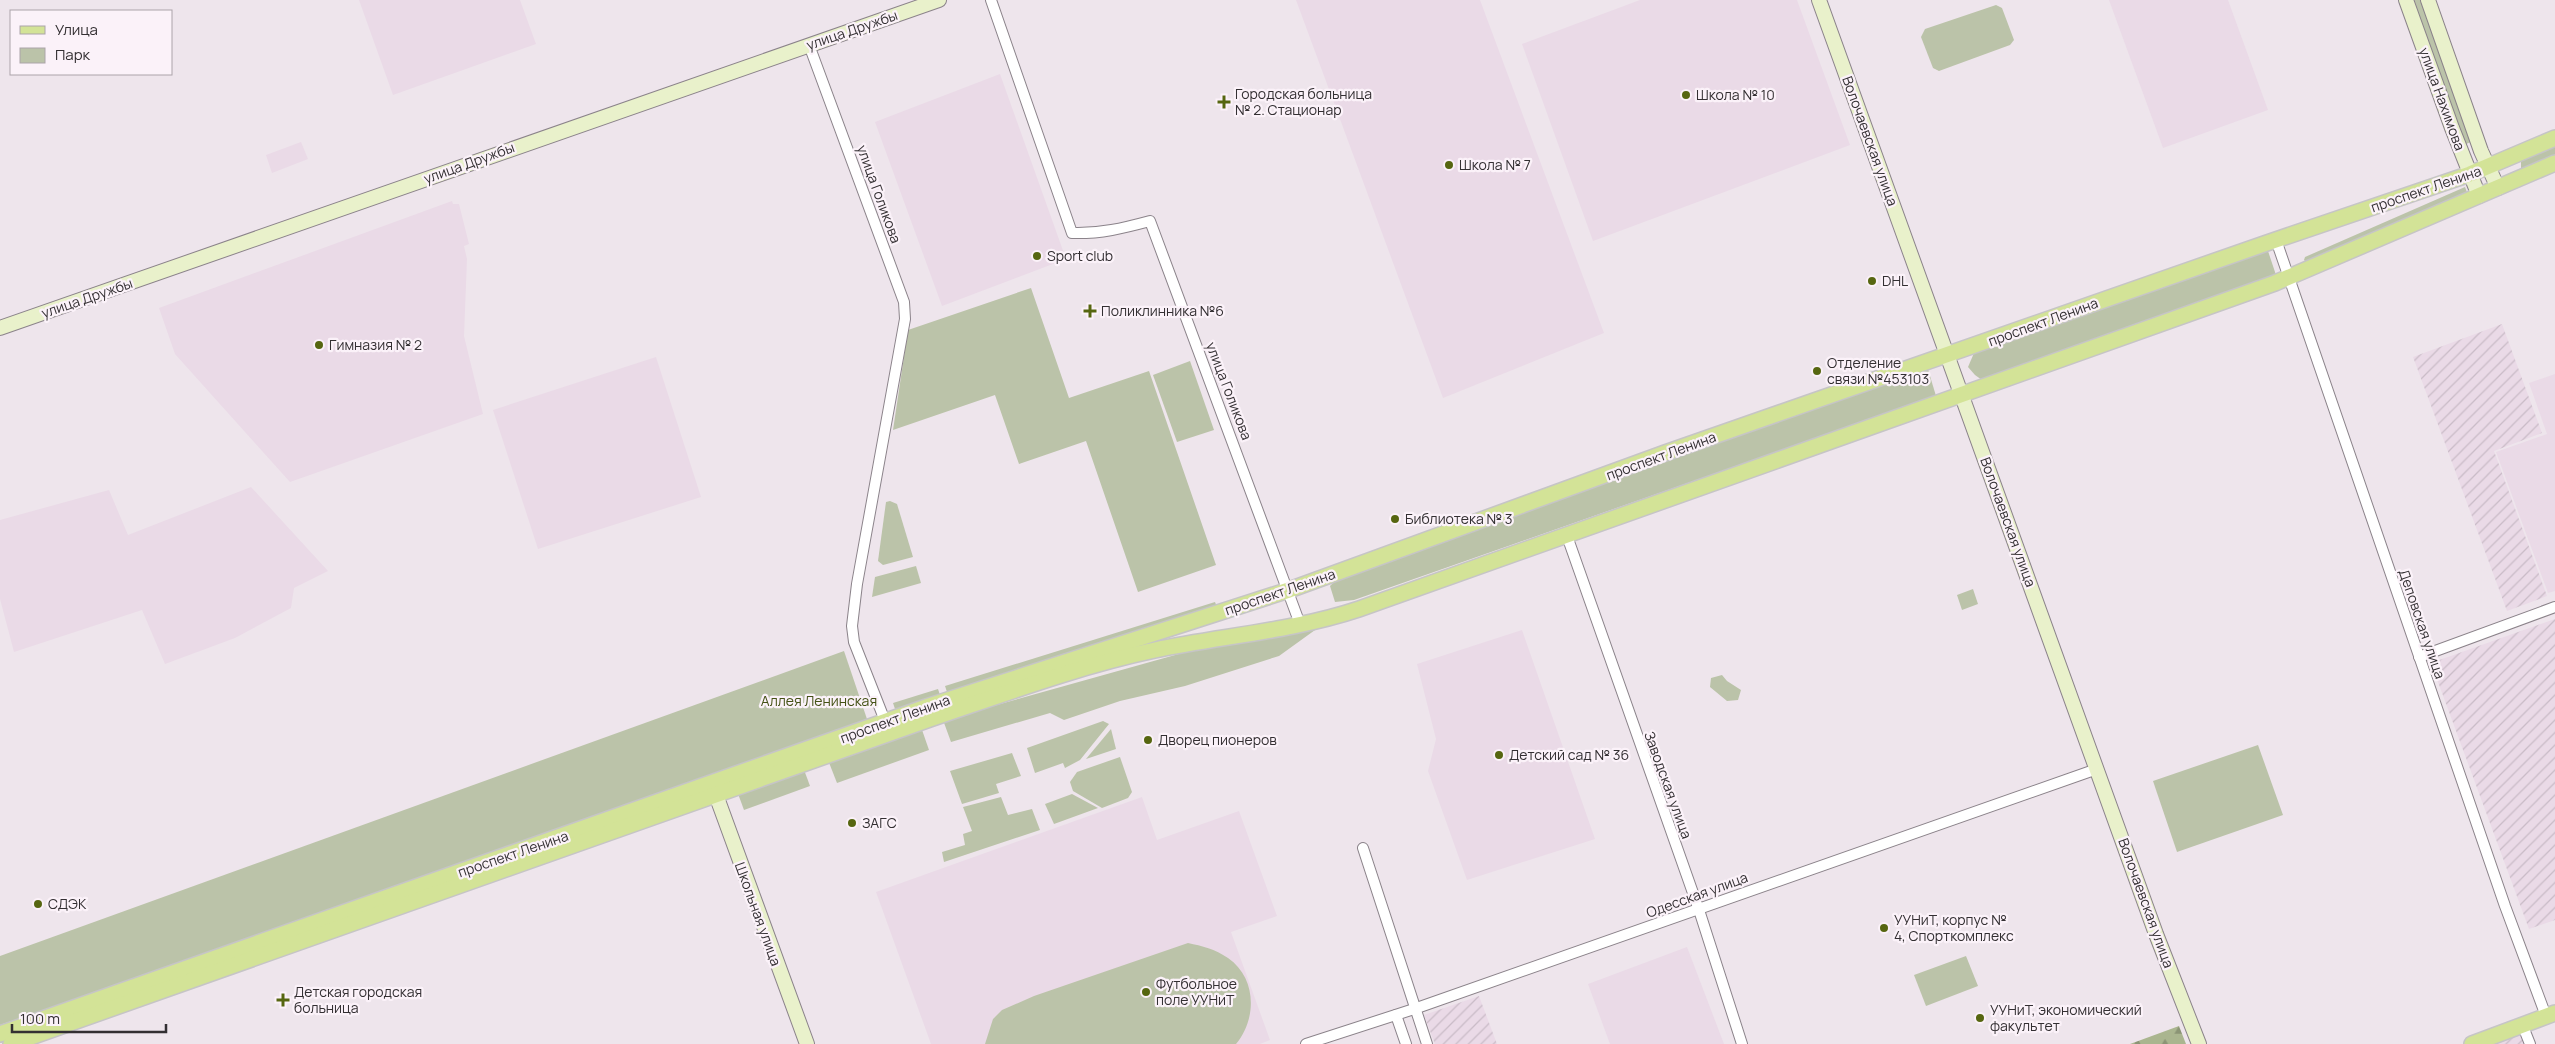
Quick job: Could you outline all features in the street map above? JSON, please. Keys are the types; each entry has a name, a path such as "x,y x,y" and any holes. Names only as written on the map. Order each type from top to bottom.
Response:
{"main road":[{"name":"проспект Ленина","path":"11,1044 887,728 1288,590 1665,454 2276,240 2488,168 2555,138"},
{"name":"проспект Ленина","path":"887,728 1120,658 1341,615 2290,278 2555,163"},
{"name":"проспект Ленина","path":"0,1034 714,790"},
{"path":"2472,1044 2550,1015"}],"street":[{"name":"улица Дружбы","path":"0,328 939,0"},
{"name":"улица Голикова","path":"991,0 1072,233 1092,234 1114,231 1150,221 1300,624"},
{"name":"Волочаевская улица","path":"1819,0 2156,934 2199,1044"},
{"name":"улица Нахимова","path":"2406,0 2479,196"},
{"name":"улица Нахимова","path":"2428,0 2488,168 2498,188"},
{"name":"улица Голикова","path":"809,45 904,302 905,318 857,584 852,626 854,642 887,728"},
{"name":"Деповская улица","path":"2276,240 2505,906 2550,1015"},
{"name":"Заводская улица","path":"1567,536 1698,910 1742,1044"},
{"path":"2419,657 2555,607"},
{"name":"Одесская улица","path":"1306,1044 1414,1009 1698,910 1812,867 2097,769"},
{"name":"Школьная улица","path":"714,790 807,1044"},
{"path":"1363,848 1427,1044"},
{"path":"1396,1015 1406,1044"},
{"path":"2522,1024 2530,1044"}],"shaded area":[{"path":"359,0 520,0 536,44 393,95"},
{"path":"1296,0 1480,0 1604,333 1443,398"},
{"name":"Школа № 10","path":"1640,0 1797,0 1850,145 1593,241 1522,44"},
{"path":"2109,0 2228,0 2268,110 2163,148"},
{"path":"1000,74 1066,259 942,306 875,122"},
{"path":"301,142 308,159 272,173 266,155"},
{"name":"Гимназия № 2","path":"452,201 453,204 459,204 469,244 464,246 467,259 464,336 483,414 290,482 175,354 159,308"},
{"path":"2502,324 2542,433 2494,451 2547,596 2507,611 2413,357"},
{"path":"656,357 701,497 538,549 493,410"},
{"path":"2555,374 2555,591 2548,593 2496,452 2547,434 2529,383"},
{"path":"251,487 328,571 294,588 291,608 235,638 165,664 142,610 14,652 0,599 0,520 109,490 128,535"},
{"path":"2555,619 2555,920 2529,929 2431,663"},
{"name":"Детский сад № 36","path":"1522,630 1595,839 1467,880 1428,771 1436,739 1417,664"},
{"path":"1142,797 1157,840 1239,811 1277,916 1231,932 1270,1040 1260,1044 931,1044 876,892"},
{"path":"1687,947 1724,1044 1610,1044 1588,984"},
{"path":"1479,996 1497,1044 1435,1044 1424,1015"},
{"path":"2522,1033 2527,1044 2493,1044"}],"green space":[{"path":"2408,0 2428,0 2478,139 2459,147"},
{"path":"1996,5 2002,8 2014,40 2010,45 1939,71 1933,68 1921,37 1925,29"},
{"path":"2555,145 2555,155 2526,168 2521,168 2521,160"},
{"path":"2465,187 2468,195 2307,263 2304,260 2305,257"},
{"path":"2268,251 2276,275 1982,380 1968,367 1974,353"},
{"path":"1031,288 1069,398 1149,371 1216,565 1138,592 1086,441 1019,464 995,395 893,430 908,330"},
{"path":"1190,361 1214,430 1177,442 1153,375"},
{"path":"1927,366 1936,396 1354,600 1335,602 1330,586 1341,575"},
{"path":"890,501 897,504 913,557 883,565 878,561 886,502"},
{"path":"916,566 921,583 872,597 875,577"},
{"path":"1973,589 1978,604 1962,610 1957,595"},
{"path":"1215,602 1217,607 947,692 945,686"},
{"path":"1322,625 1279,656 1185,686 1120,701 1064,720 1050,713 951,742 943,720 1218,643"},
{"name":"Аллея Ленинская","path":"844,651 869,725 0,1025 0,956"},
{"path":"1722,675 1727,681 1741,690 1738,700 1727,701 1710,687 1711,678"},
{"path":"938,689 940,695 895,709 893,703"},
{"path":"1103,721 1109,724 1080,760 1065,768 1063,763 1035,773 1027,748"},
{"path":"921,727 929,750 837,783 828,760"},
{"path":"1111,729 1116,749 1086,759"},
{"path":"2258,745 2283,815 2177,852 2153,781"},
{"path":"1012,753 1021,776 996,784 999,793 962,804 950,771"},
{"path":"1120,757 1132,792 1128,798 1102,808 1073,791 1070,782 1077,772"},
{"path":"803,767 810,786 744,810 737,791"},
{"path":"1072,794 1098,808 1054,824 1045,804"},
{"path":"1001,797 1008,815 1032,809 1040,830 944,862 942,852 965,845 963,834 972,831 963,807"},
{"name":"Футбольное поле УУНиТ","path":"1188,943 1208,948 1223,955 1238,966 1244,976 1249,987 1250,1011 1248,1023 1236,1044 985,1044 993,1019 1002,1010 1034,996"},
{"path":"1966,956 1978,986 1926,1006 1914,975"},
{"path":"2179,1026 2186,1044 2130,1044"}],"place":[{"name":"Школа № 10","path":"1686,95"},
{"name":"Городская больница № 2. Стационар","path":"1224,102"},
{"name":"Школа № 7","path":"1449,165"},
{"name":"Sport club","path":"1037,256"},
{"name":"DHL","path":"1872,281"},
{"name":"Поликлинника №6","path":"1090,311"},
{"name":"Гимназия № 2","path":"319,345"},
{"name":"Отделение связи №453103","path":"1817,371"},
{"name":"Библиотека № 3","path":"1395,519"},
{"name":"Дворец пионеров","path":"1148,740"},
{"name":"Детский сад № 36","path":"1499,755"},
{"name":"ЗАГС","path":"852,823"},
{"name":"СДЭК","path":"38,904"},
{"name":"УУНиТ, корпус № 4, Спорткомплекс","path":"1884,928"},
{"name":"Футбольное поле УУНиТ","path":"1146,992"},
{"name":"Детская городская больница","path":"283,1000"},
{"name":"УУНиТ, экономический факультет","path":"1980,1018"}]}
